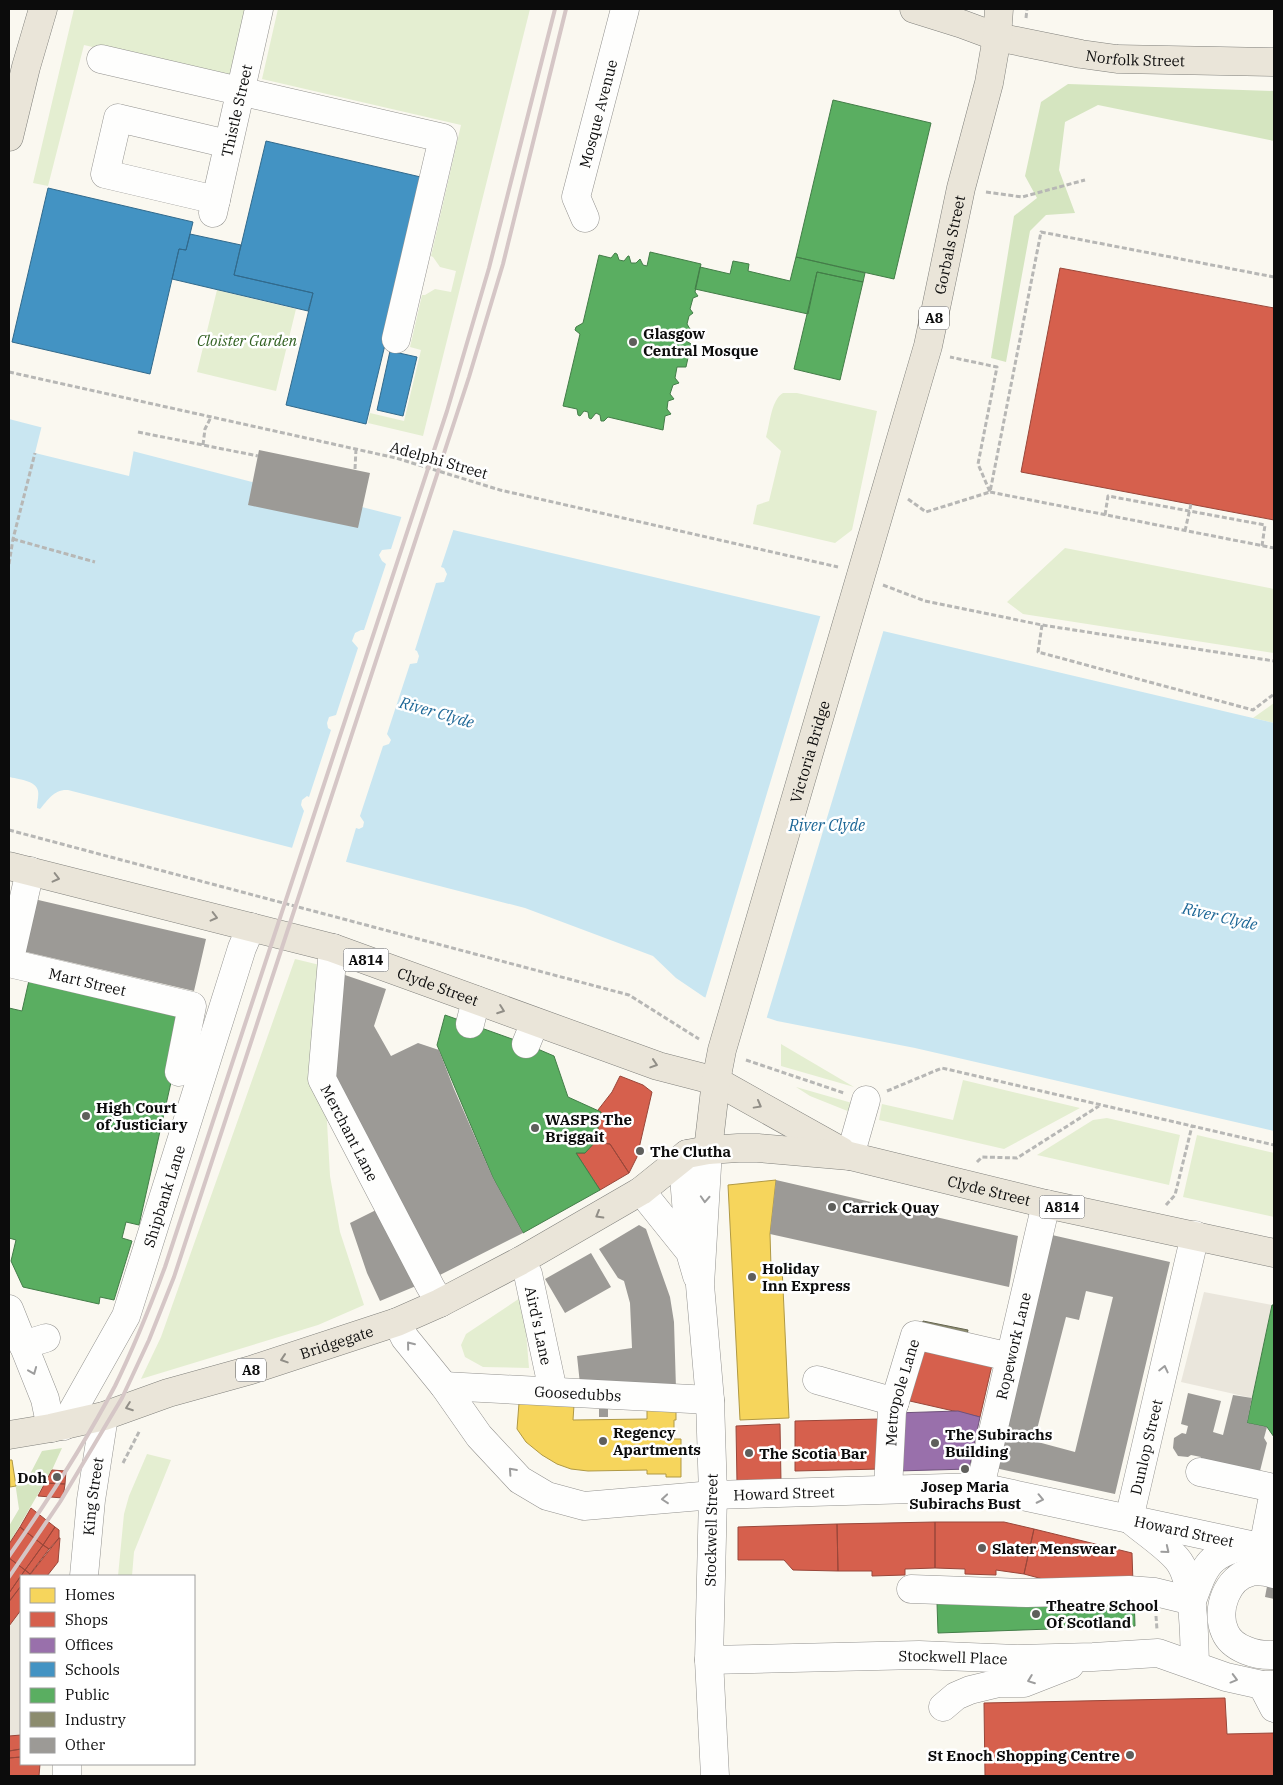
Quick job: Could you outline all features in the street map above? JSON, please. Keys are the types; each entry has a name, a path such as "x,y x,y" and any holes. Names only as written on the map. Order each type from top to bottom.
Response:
{"main road":[{"path":"26,67 30,9"},
{"path":"9,137 26,67 43,9"},
{"name":"Norfolk Street","path":"914,9 997,37 1073,53 1117,59 1274,62"},
{"name":"Gorbals Street","path":"858,585 928,346 961,188 989,83 997,37 999,9"},
{"name":"Victoria Bridge","path":"731,1022 858,585"},
{"name":"Clyde Street","path":"19,868 334,948 473,1012 530,1033 716,1081 850,1156"},
{"name":"Stockwell Street","path":"698,1152 722,1050 731,1022"},
{"name":"Clyde Street","path":"698,1152 758,1148 850,1156 1046,1204 1274,1253"},
{"path":"642,1191 698,1152"},
{"name":"Bridgegate","path":"9,1435 58,1427 104,1416 168,1393 251,1370 397,1322 440,1303 520,1261 642,1191"}],"street":[{"name":"Thistle Street","path":"228,144 118,118 105,174 214,207 259,9"},
{"name":"Mosque Avenue","path":"584,218 576,197 625,9"},
{"path":"101,60 443,138 396,340"},
{"name":"Mart Street","path":"19,868 9,963 192,1006 179,1072"},
{"name":"Shipbank Lane","path":"58,1427 126,1316 242,948 251,926"},
{"name":"Merchant Lane","path":"334,948 322,1078 440,1303"},
{"path":"850,1156 866,1100"},
{"name":"Stockwell Street","path":"698,1152 684,1177 690,1252 700,1284"},
{"name":"Stockwell Street","path":"698,1152 700,1284 710,1400 713,1495 709,1660 715,1776"},
{"name":"Stockwell Street","path":"642,1191 690,1252"},
{"name":"Ropework Lane","path":"980,1487 1046,1204"},
{"name":"Dunlop Street","path":"1128,1519 1195,1236"},
{"name":"Aird's Lane","path":"520,1261 528,1274 554,1391"},
{"path":"9,1309 34,1342 45,1399 58,1427"},
{"name":"Howard Street","path":"397,1322 404,1338 444,1386 479,1436 520,1480 547,1496 584,1506 713,1495 980,1487 1262,1548"},
{"name":"Metropole Lane","path":"888,1489 892,1411 915,1335 1010,1357"},
{"path":"817,1380 895,1402"},
{"name":"Goosedubbs","path":"444,1386 710,1400"},
{"name":"King Street","path":"84,1575 91,1500 104,1416"},
{"path":"1200,1472 1269,1487 1274,1491 1262,1548"},
{"path":"1128,1519 1178,1559 1184,1572 1192,1601 1195,1665 1270,1693"},
{"name":"Howard Street","path":"1192,1601 1201,1576 1212,1560 1220,1553 1230,1549 1262,1548"},
{"path":"1274,1574 1252,1572 1237,1580 1229,1588 1224,1600 1221,1616 1225,1632 1232,1642 1256,1654 1274,1655"},
{"path":"1274,1589 1260,1587 1244,1595 1240,1603 1239,1616 1242,1625 1248,1632 1274,1636"},
{"path":"911,1589 1028,1593 1129,1590 1155,1592 1192,1601"},
{"name":"Stockwell Place","path":"709,1660 918,1655 1018,1659 1158,1653 1195,1665"},
{"path":"943,1707 956,1696 970,1690 999,1683 1024,1683 1093,1657"}],"path":[{"path":"961,188 1022,198 1085,180"},
{"path":"990,492 1041,232 1274,277"},
{"path":"928,346 947,356 997,367 978,464 990,492"},
{"name":"Adelphi Street","path":"9,372 396,458 500,490 826,563 858,585 925,601 1042,624 1274,661"},
{"path":"204,445 205,429 211,417"},
{"path":"138,432 258,456"},
{"path":"355,469 356,449"},
{"path":"9,564 13,540 35,453"},
{"path":"926,512 990,492 1274,548"},
{"path":"1106,515 1108,496 1265,525 1262,546"},
{"path":"1185,531 1191,504"},
{"path":"13,540 95,562"},
{"path":"1042,624 1038,652 1252,710 1274,694"},
{"path":"9,830 629,995 687,1033 722,1050 772,1070 866,1100 942,1068 1274,1145"},
{"path":"976,1163 982,1157 1017,1158 1100,1105"},
{"path":"1162,1228 1167,1203 1175,1194 1192,1126"}],"green space":[{"path":"74,9 247,9 230,79 84,45 48,186 33,183"},
{"path":"278,9 530,9 423,436 368,423 370,413 404,421 421,350 410,347 422,295 435,289 451,292 456,271 440,267 431,256 461,125 262,79"},
{"path":"1068,84 1274,91 1274,141 1098,105 1065,122 1059,170 1075,213 1046,215 1030,231 1006,362 991,358 1014,216 1037,198 1025,176 1041,102"},
{"name":"Cloister Garden","path":"217,290 296,309 276,391 197,372"},
{"path":"783,393 797,393 877,411 852,530 835,543 753,524 757,505 769,501 781,451 766,437 773,407 779,396"},
{"path":"1065,548 1274,589 1274,653 1023,614 1007,602"},
{"path":"1274,703 1274,723 1253,718"},
{"path":"295,959 324,966 326,1104 330,1176 340,1232 364,1305 318,1325 141,1379 161,1337"},
{"path":"781,1044 854,1087 781,1066"},
{"path":"963,1080 1080,1108 1004,1149 879,1120 882,1104 953,1120"},
{"path":"796,1087 852,1103 850,1112 810,1096"},
{"path":"1107,1118 1180,1135 1169,1185 1037,1155 1093,1120"},
{"path":"1197,1135 1274,1153 1274,1217 1183,1197"},
{"path":"523,1296 529,1368 483,1367 465,1357 461,1345 466,1334"},
{"path":"62,1448 52,1470 9,1544 9,1526 19,1509 15,1482 27,1480 42,1451"},
{"path":"147,1454 171,1460 134,1552 132,1575 118,1575 124,1514 129,1496"}],"shaded area":[{"path":"1204,1292 1272,1305 1252,1398 1181,1382"},
{"path":"20,1587 20,1749 9,1751 9,1602"}],"water":[{"name":"River Clyde","path":"9,419 264,485 1274,723 1274,1131 915,1048 777,1021 704,997 676,978 653,956 525,908 68,790 55,793 40,809 37,808 37,787 30,782 9,777"}],"pier":[{"path":"42,425 134,449 129,476 35,453"},
{"path":"402,515 454,528 441,567 444,568 447,574 444,582 436,583 415,650 419,656 417,663 410,664 387,734 391,740 389,744 383,746 360,816 364,822 363,827 356,828 345,865 291,851 304,811 301,805 302,800 307,796 309,797 331,730 328,728 327,723 329,717 336,715 358,648 352,641 355,633 364,630 386,564 379,555 382,550 391,549"},
{"path":"821,614 884,629 766,1020 705,999"}],"building: Homes":[{"path":"776,1180 770,1234 771,1267 782,1266 789,1418 740,1420 728,1185"},
{"name":"Regency Apartments","path":"519,1403 574,1405 573,1420 647,1419 647,1405 676,1405 674,1439 681,1439 681,1477 666,1477 666,1474 647,1474 647,1470 588,1471 571,1469 557,1464 526,1442 517,1429"},
{"path":"9,1460 12,1460 16,1486 10,1487"}],"building: Shops":[{"path":"1060,268 1274,308 1274,520 1021,472"},
{"path":"620,1076 643,1085 652,1092 637,1157 629,1173 610,1144 595,1142 601,1115 598,1110 612,1092"},
{"path":"595,1142 610,1144 629,1173 600,1190 576,1153 585,1153"},
{"path":"913,1347 992,1365 980,1417 901,1399"},
{"path":"880,1419 881,1469 795,1471 795,1421"},
{"path":"780,1424 781,1482 737,1483 736,1426"},
{"name":"Doh","path":"52,1470 66,1471 65,1484 45,1483"},
{"path":"45,1483 65,1484 63,1498 38,1496"},
{"path":"31,1508 55,1527 43,1545 20,1527"},
{"path":"935,1522 935,1568 905,1569 905,1575 872,1576 872,1571 838,1571 837,1524"},
{"name":"Slater Menswear","path":"935,1522 1004,1522 1034,1529 1024,1574 996,1570 996,1575 965,1574 965,1569 935,1568"},
{"path":"837,1524 838,1571 793,1570 784,1560 738,1560 738,1527"},
{"path":"20,1527 43,1545 25,1570 9,1558 9,1544"},
{"path":"55,1527 59,1530 59,1538 49,1549 43,1545"},
{"path":"1034,1529 1132,1553 1133,1584 1069,1586 1024,1574"},
{"path":"60,1538 58,1562 48,1575 30,1575"},
{"path":"43,1545 49,1549 30,1574 25,1570"},
{"path":"9,1558 25,1570 9,1593"},
{"path":"25,1570 30,1574 30,1575 22,1575"},
{"path":"20,1577 20,1587 10,1600 9,1593"},
{"path":"20,1587 20,1611 9,1626 9,1602"},
{"name":"St Enoch Shopping Centre","path":"1225,1698 1227,1734 1274,1733 1274,1776 985,1776 984,1703"},
{"path":"20,1735 20,1749 9,1751 9,1736"},
{"path":"20,1749 20,1757 9,1758 9,1751"},
{"path":"20,1757 20,1765 40,1765 39,1776 9,1776 9,1758"}],"building: Offices":[{"name":"The Subirachs Building","path":"958,1411 980,1417 969,1469 897,1471 895,1413"}],"building: Schools":[{"path":"266,141 425,178 366,424 286,405 313,293 234,275"},
{"path":"48,188 193,222 186,250 179,249 150,374 12,342"},
{"path":"190,234 241,245 234,275 313,293 308,311 172,279 179,249 186,250"},
{"path":"390,351 417,357 403,416 377,410"}],"building: Public":[{"path":"833,100 931,123 894,279 796,257"},
{"name":"Glasgow Central Mosque","path":"650,252 701,264 695,292 698,296 693,298 690,309 693,313 689,316 687,324 690,329 686,331 685,340 691,344 686,367 677,367 675,378 679,383 673,385 670,394 674,399 668,401 667,409 671,414 665,416 663,430 608,417 601,421 600,415 596,413 591,419 588,412 584,411 580,416 577,409 563,406 580,334 575,330 576,327 583,323 599,255 611,258 615,253 619,260 624,261 629,256 631,263 636,263 640,259 643,265 647,266"},
{"path":"796,257 865,273 863,282 817,272 808,314 695,289 700,267 730,274 733,261 749,264 748,271 790,281"},
{"path":"817,272 863,282 840,380 794,369"},
{"name":"High Court of Justiciary","path":"30,976 187,1011 139,1225 126,1222 122,1238 132,1241 114,1300 100,1297 99,1304 23,1287 11,1261 16,1240 9,1238 9,1008 22,1011"},
{"name":"WASPS The Briggait","path":"445,1015 554,1056 568,1097 601,1112 595,1142 585,1153 576,1153 600,1190 523,1233 493,1178 437,1045"},
{"path":"1272,1305 1274,1305 1274,1437 1267,1427 1247,1423"},
{"name":"Theatre School Of Scotland","path":"1134,1596 1135,1626 938,1633 937,1603"}],"building: Industry":[{"path":"923,1321 968,1330 966,1339 921,1330"}],"building: Other":[{"path":"259,450 370,473 358,528 248,505"},
{"path":"34,899 206,939 194,991 22,951"},
{"path":"342,974 386,989 374,1026 391,1056 418,1043 439,1050 493,1178 523,1233 430,1280 331,1076"},
{"name":"Carrick Quay","path":"776,1180 1018,1236 1009,1287 770,1234"},
{"path":"380,1208 416,1286 380,1301 367,1273 350,1223"},
{"path":"639,1225 646,1229 670,1297 674,1322 676,1389 580,1384 577,1356 632,1348 630,1303 624,1281 618,1278 599,1249"},
{"path":"1052,1235 1170,1262 1115,1494 995,1468","holes":["1086,1291 1113,1297 1075,1452 1034,1441 1066,1317 1079,1320"]},
{"path":"591,1253 611,1287 565,1313 545,1279"},
{"path":"1188,1393 1221,1401 1213,1432 1223,1435 1233,1395 1252,1398 1247,1423 1267,1427 1264,1438 1267,1443 1259,1475 1200,1461 1201,1457 1191,1455 1188,1457 1178,1456 1173,1448 1174,1438 1182,1433 1186,1434 1188,1426 1181,1424"},
{"path":"599,1409 608,1409 608,1417 599,1417"},
{"path":"1271,1565 1274,1566 1274,1599 1265,1597"}],"railway":[{"path":"9,1556 65,1473 115,1386 142,1327 165,1267 447,411 489,268 555,9"},
{"path":"9,1577 60,1502 122,1398 149,1340 174,1277 469,377 503,264 566,9"}],"place":[{"name":"Glasgow Central Mosque","path":"633,342"},
{"name":"High Court of Justiciary","path":"86,1116"},
{"name":"WASPS The Briggait","path":"535,1128"},
{"name":"The Clutha","path":"640,1151"},
{"name":"Carrick Quay","path":"832,1207"},
{"name":"Holiday Inn Express","path":"752,1277"},
{"name":"Regency Apartments","path":"603,1441"},
{"name":"The Subirachs Building","path":"935,1443"},
{"name":"The Scotia Bar","path":"749,1453"},
{"name":"Josep Maria Subirachs Bust","path":"965,1469"},
{"name":"Doh","path":"57,1477"},
{"name":"Slater Menswear","path":"982,1548"},
{"name":"Theatre School Of Scotland","path":"1036,1614"},
{"name":"St Enoch Shopping Centre","path":"1130,1755"}]}
